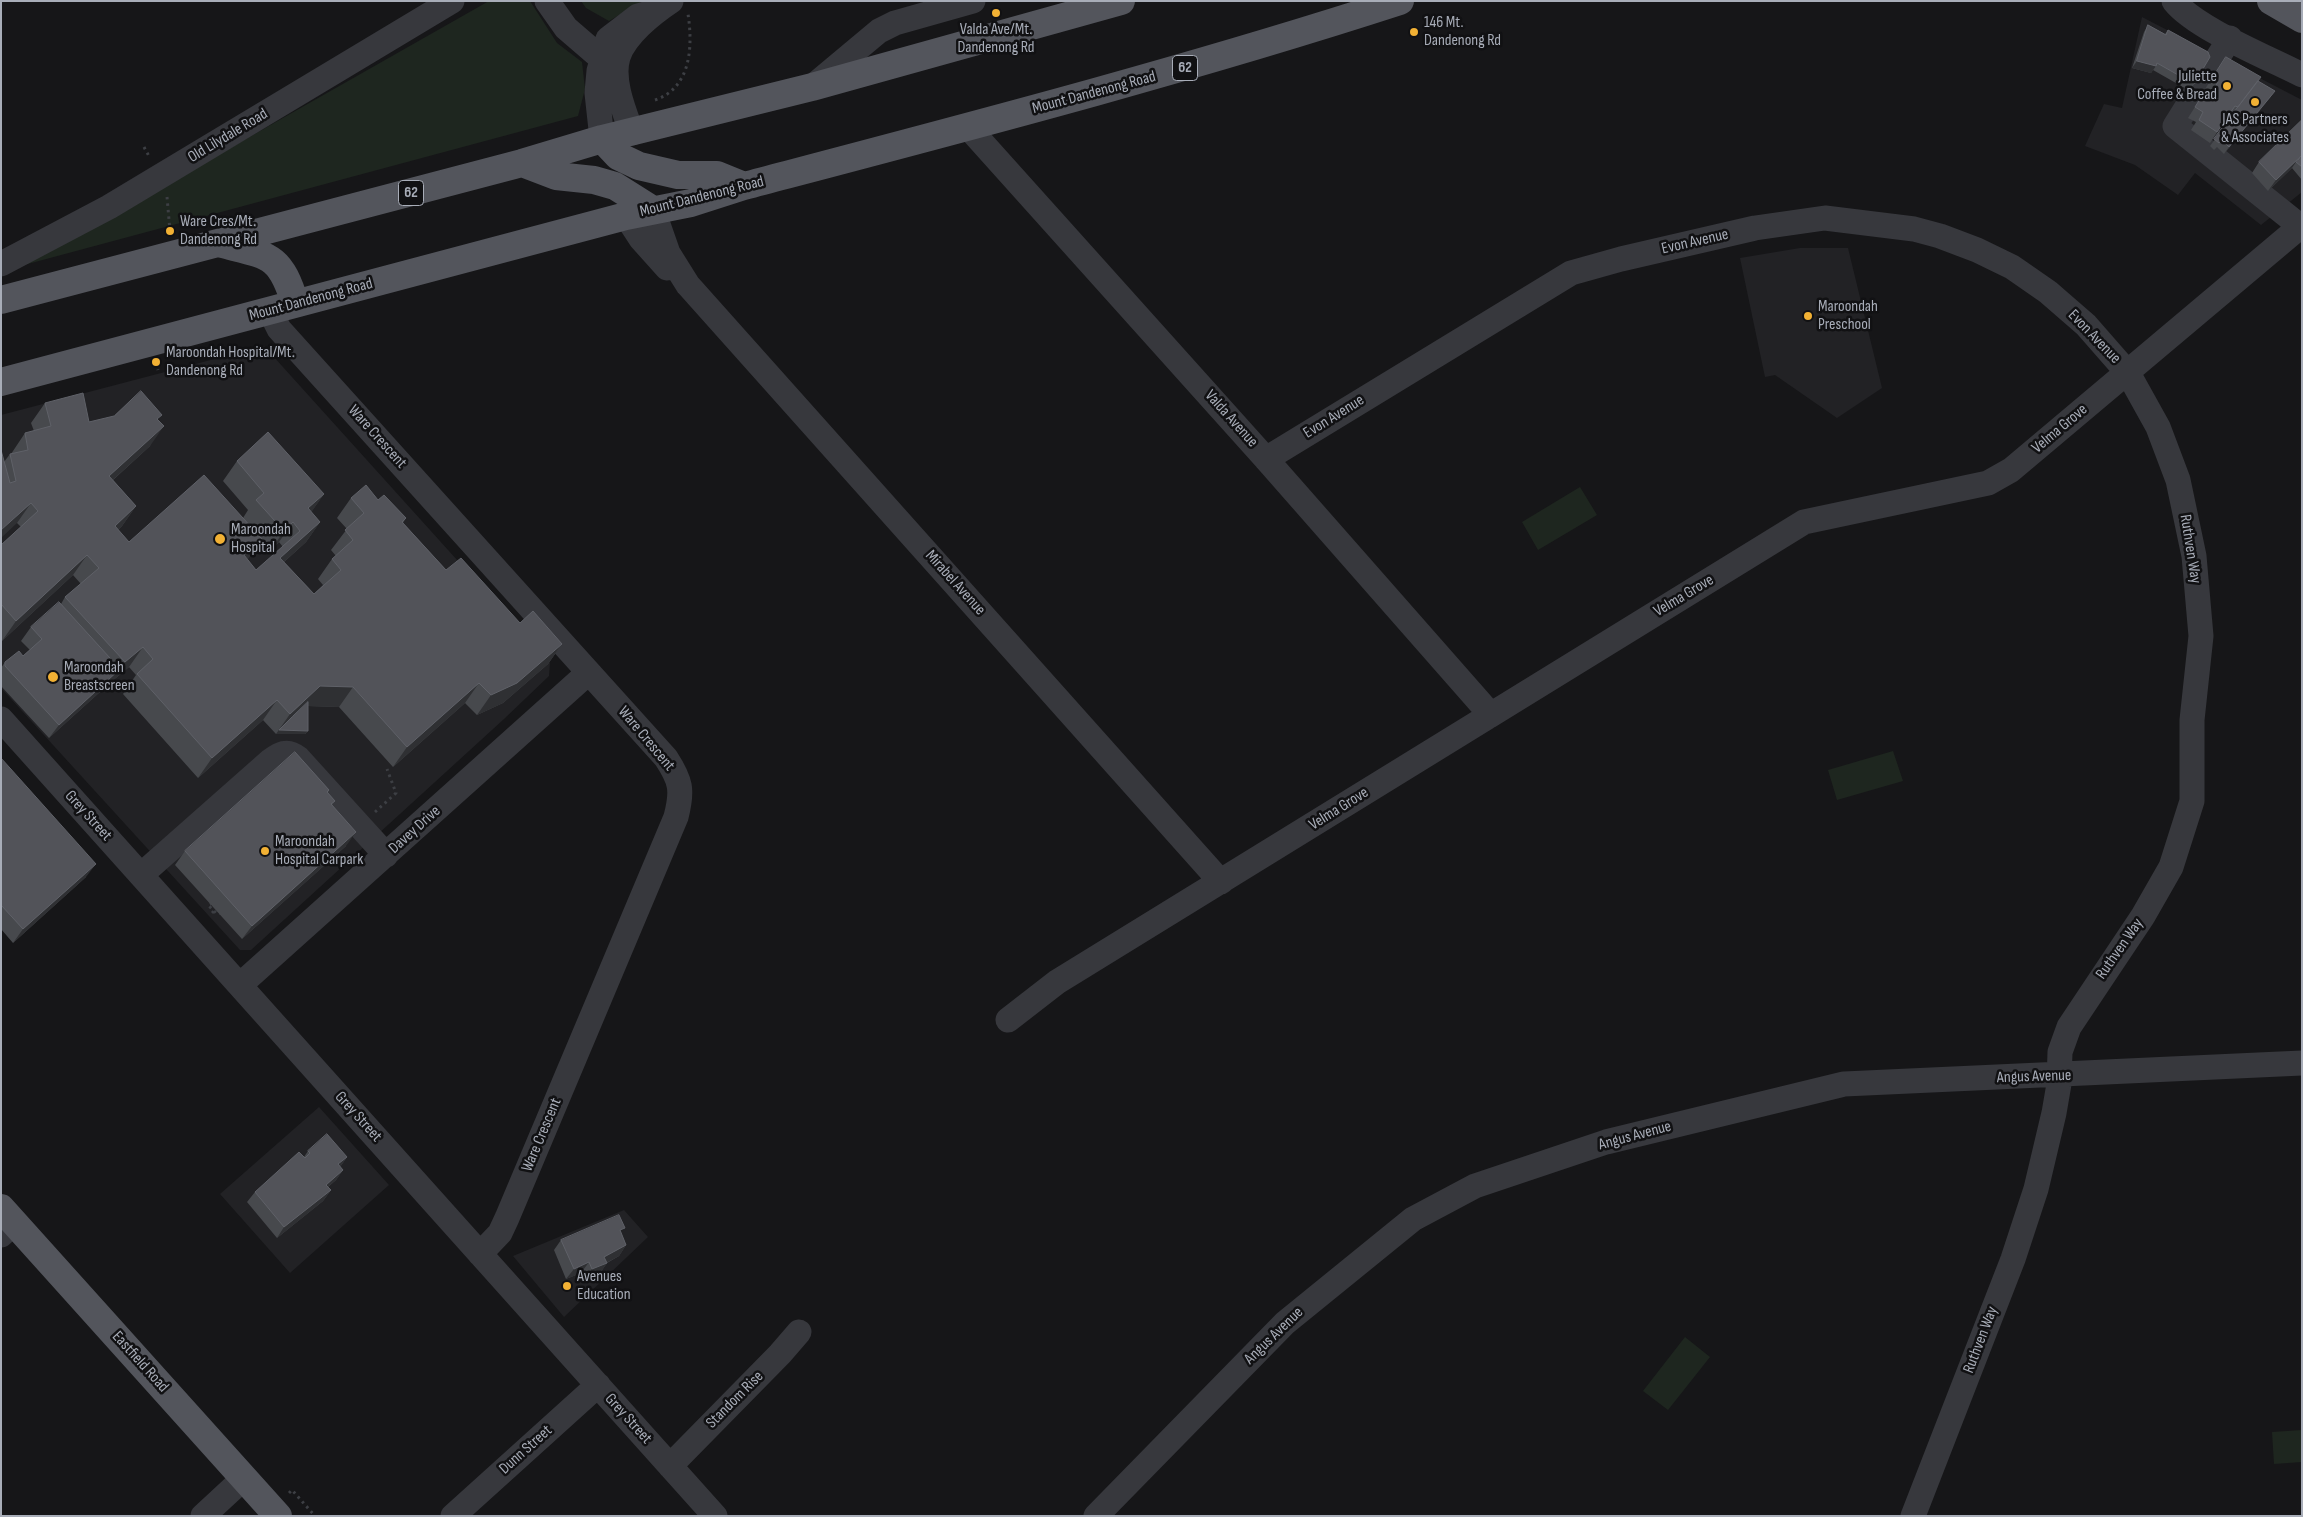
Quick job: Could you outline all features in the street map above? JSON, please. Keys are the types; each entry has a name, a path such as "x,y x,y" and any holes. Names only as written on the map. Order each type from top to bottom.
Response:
{"main road":[{"name":"62","path":"1,300 522,163 602,139 812,88 1121,1"},
{"name":"Mount Dandenong Road","path":"1,382 626,216 691,203 744,186 1183,68 1400,1"},
{"path":"2271,1 2302,19"},
{"path":"2281,1 2302,19"},
{"path":"632,133 639,166 653,210"},
{"path":"602,139 618,156 639,166 678,175 718,175 744,186"},
{"path":"602,139 615,186 626,216"},
{"path":"522,163 556,176 594,180 615,186 653,210"},
{"path":"218,244 264,254 277,263 286,276 283,307"},
{"name":"Eastfield Road","path":"6,1222 278,1516"}],"street":[{"name":"Old Lilydale Road","path":"7,262 109,207 452,1"},
{"path":"547,1 566,28 609,51"},
{"path":"564,1 609,51 632,133"},
{"path":"812,88 879,31 895,23 973,1"},
{"path":"602,139 597,93 609,51 663,6"},
{"path":"2180,7 2230,38 2302,75"},
{"path":"2230,38 2175,126 2301,226"},
{"name":"Valda Avenue","path":"968,127 1266,459 1491,714"},
{"name":"Mirabel Avenue","path":"653,210 668,253 688,285 1221,882"},
{"name":"Mirabel Avenue","path":"626,216 656,258 674,276 688,285"},
{"name":"Evon Avenue","path":"1266,459 1571,274 1620,259 1755,228 1825,218 1914,229 1977,250 2012,267 2048,292 2086,325 2128,373"},
{"name":"Velma Grove","path":"1008,1020 1057,982 1804,522 1988,482 2011,470 2301,226"},
{"name":"Ware Crescent","path":"283,307 279,329 666,758 680,783 681,798 672,826 500,1233 480,1254"},
{"name":"Ruthven Way","path":"1913,1516 2013,1259 2046,1150 2058,1084 2060,1052 2069,1026 2143,916 2172,867 2192,801 2192,720 2201,636 2194,556 2178,480 2158,427 2128,373"},
{"name":"Davey Drive","path":"240,985 588,673"},
{"name":"Grey Street","path":"1,719 715,1516"},
{"path":"141,875 270,761 280,754 288,752 298,758 386,855"},
{"name":"Angus Avenue","path":"1096,1516 1285,1322 1413,1219 1475,1186 1606,1142 1844,1084 2058,1076 2302,1063"},
{"name":"Standom Rise","path":"670,1466 780,1354 799,1332"},
{"name":"Dunn Street","path":"453,1516 598,1385"},
{"path":"203,1516 244,1478"}],"path":[{"path":"378,810 396,793 387,769"},
{"path":"207,918 213,911 217,914 221,912 225,916"},
{"path":"292,1490 315,1516"}],"shaded area":[{"path":"489,1 530,1 557,43 582,62 585,89 578,116 24,265"},
{"path":"581,1 643,1 609,21 586,8"},
{"path":"2142,17 2302,100 2302,192 2261,225 2195,173 2178,195 2135,165 2085,146 2104,104 2122,108"},
{"name":"Maroondah Preschool","path":"1800,248 1848,248 1882,388 1837,418 1775,375 1765,377 1740,258"},
{"name":"Maroondah Hospital","path":"264,346 550,663 549,676 504,719 251,950 240,950 1,688 1,415"},
{"path":"1580,487 1597,515 1538,550 1522,522"},
{"path":"1893,751 1903,781 1837,800 1828,770"},
{"path":"319,1107 389,1185 290,1273 220,1194"},
{"name":"Avenues Education","path":"624,1210 648,1237 564,1317 513,1256"},
{"path":"1685,1337 1710,1357 1668,1410 1643,1391"},
{"path":"2302,1430 2302,1462 2274,1464 2272,1432"}],"building":[{"path":"2148,25 2166,35 2168,30 2208,52 2210,57 2194,84 2157,63 2156,66 2137,61"},
{"path":"2226,57 2261,77 2238,107 2235,106 2217,132 2199,120 2203,112 2195,107 2205,91 2211,94 2218,82 2212,79"},
{"path":"2258,81 2275,91 2229,147 2222,140 2219,143 2214,139"},
{"path":"2302,120 2302,155 2276,180 2259,162"},
{"path":"2302,157 2302,167 2296,162"},
{"path":"141,391 162,415 157,419 164,426 109,476 136,506 115,526 129,542 204,475 262,539 244,555 256,570 300,531 293,522 284,531 256,500 264,493 237,461 268,432 324,494 308,508 320,522 280,558 314,594 341,570 332,559 353,540 345,530 364,513 351,498 366,485 378,500 384,495 406,518 402,522 446,570 461,558 520,623 533,611 562,644 517,683 491,695 479,683 407,747 353,687 320,686 290,714 277,700 212,758 137,674 153,659 143,647 125,662 65,597 99,568 87,555 16,621 1,604 1,545 38,511 31,503 1,530 1,450 10,483 16,481 10,454 28,450 25,433 51,426 45,403 83,393 89,422 114,416"},
{"name":"Maroondah Breastscreen","path":"59,602 120,669 59,725 5,666 5,662 19,651 23,656 42,639 31,627"},
{"path":"308,702 308,731 279,730 292,717"},
{"name":"Maroondah Hospital Carpark","path":"295,752 329,790 327,792 335,801 331,804 356,832 252,926 185,851"},
{"path":"1,758 96,864 23,929 1,905"},
{"path":"327,1134 347,1157 338,1164 343,1170 326,1185 331,1190 284,1227 255,1192 299,1152 305,1158 310,1153 308,1151"},
{"path":"619,1215 625,1228 620,1230 626,1245 604,1257 607,1263 592,1269 589,1262 574,1269 561,1240"}],"place":[{"name":"Valda Ave/Mt. Dandenong Rd","path":"996,13"},
{"name":"146 Mt. Dandenong Rd","path":"1414,32"},
{"name":"Juliette Coffee & Bread","path":"2227,86"},
{"name":"JAS Partners & Associates","path":"2255,102"},
{"name":"Ware Cres/Mt. Dandenong Rd","path":"170,231"},
{"name":"Maroondah Preschool","path":"1808,316"},
{"name":"Maroondah Hospital/Mt. Dandenong Rd","path":"156,362"},
{"name":"Maroondah Hospital","path":"220,539"},
{"name":"Maroondah Breastscreen","path":"53,677"},
{"name":"Maroondah Hospital Carpark","path":"265,851"},
{"name":"Avenues Education","path":"567,1286"}]}
